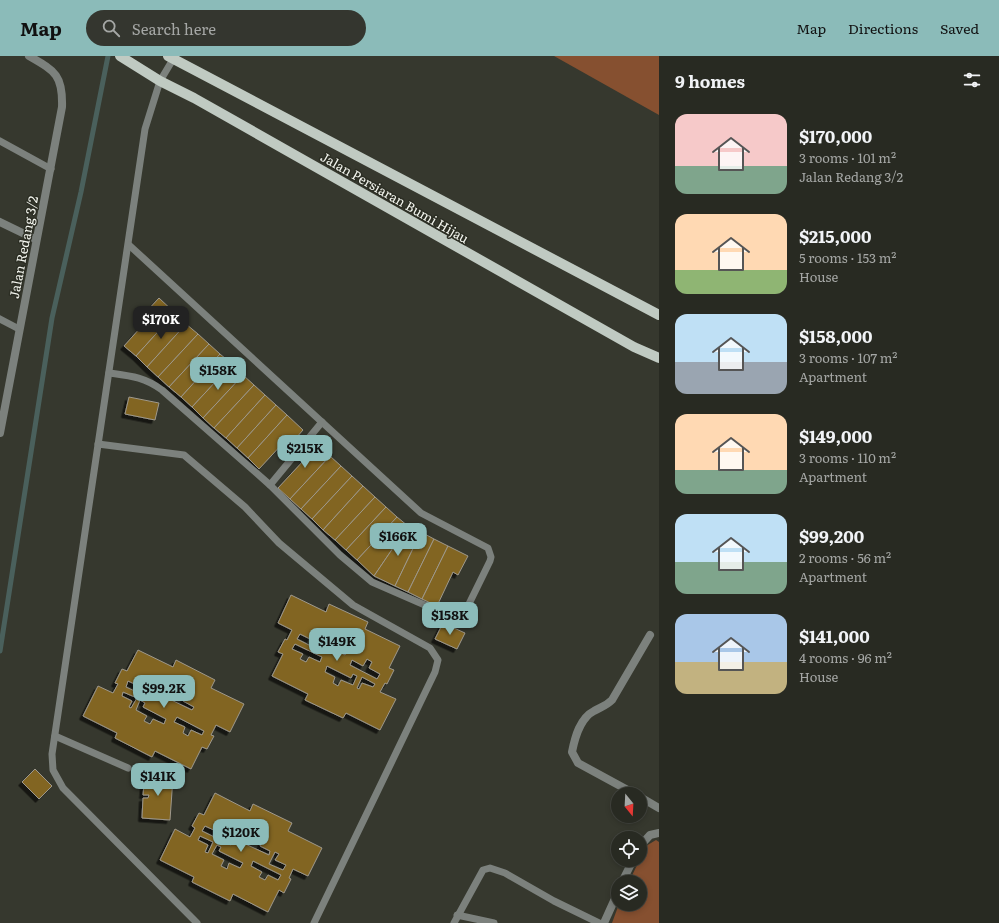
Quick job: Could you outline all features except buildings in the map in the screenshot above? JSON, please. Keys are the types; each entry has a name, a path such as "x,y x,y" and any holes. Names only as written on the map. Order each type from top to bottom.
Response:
{"main road":[{"name":"Jalan Persiaran Bumi Hijau","path":"120,56 160,81 194,98 627,343 659,358"},
{"name":"Jalan Persiaran Bumi Hijau","path":"172,57 659,315"}],"street":[{"name":"Jalan Redang 3/2","path":"0,433 1,417 62,107 62,89 51,69 28,56"},
{"path":"0,222 36,239"},
{"path":"622,787 578,763 572,752 582,721 593,712 604,708 612,700 650,635"},
{"path":"647,801 659,808"},
{"path":"647,838 650,835 659,833"},
{"path":"604,923 611,908"}],"lane":[{"path":"172,57 160,81 145,129 129,245 98,444 89,519 52,754 53,770 63,788 197,923"},
{"path":"0,141 51,169"},
{"path":"109,373 137,377 150,381 270,485 340,555 372,582 450,616 459,616 463,614 490,561 491,557 488,548 421,513 129,245"},
{"path":"0,320 19,329"},
{"path":"270,485 322,422"},
{"path":"98,444 184,455 245,507 278,543 353,605 430,648 438,660 435,672 314,923"},
{"path":"55,736 128,768"},
{"path":"454,923 456,915 483,870 490,868 505,873 554,901 599,923"},
{"path":"456,915 494,923"}],"shaded area":[{"path":"554,56 659,56 659,115"},
{"path":"656,840 659,842 659,923 612,923 616,911 647,911 647,875 632,875 636,867 647,867 647,845"}],"waterway":[{"path":"0,651 52,318 81,192 108,56"}]}
